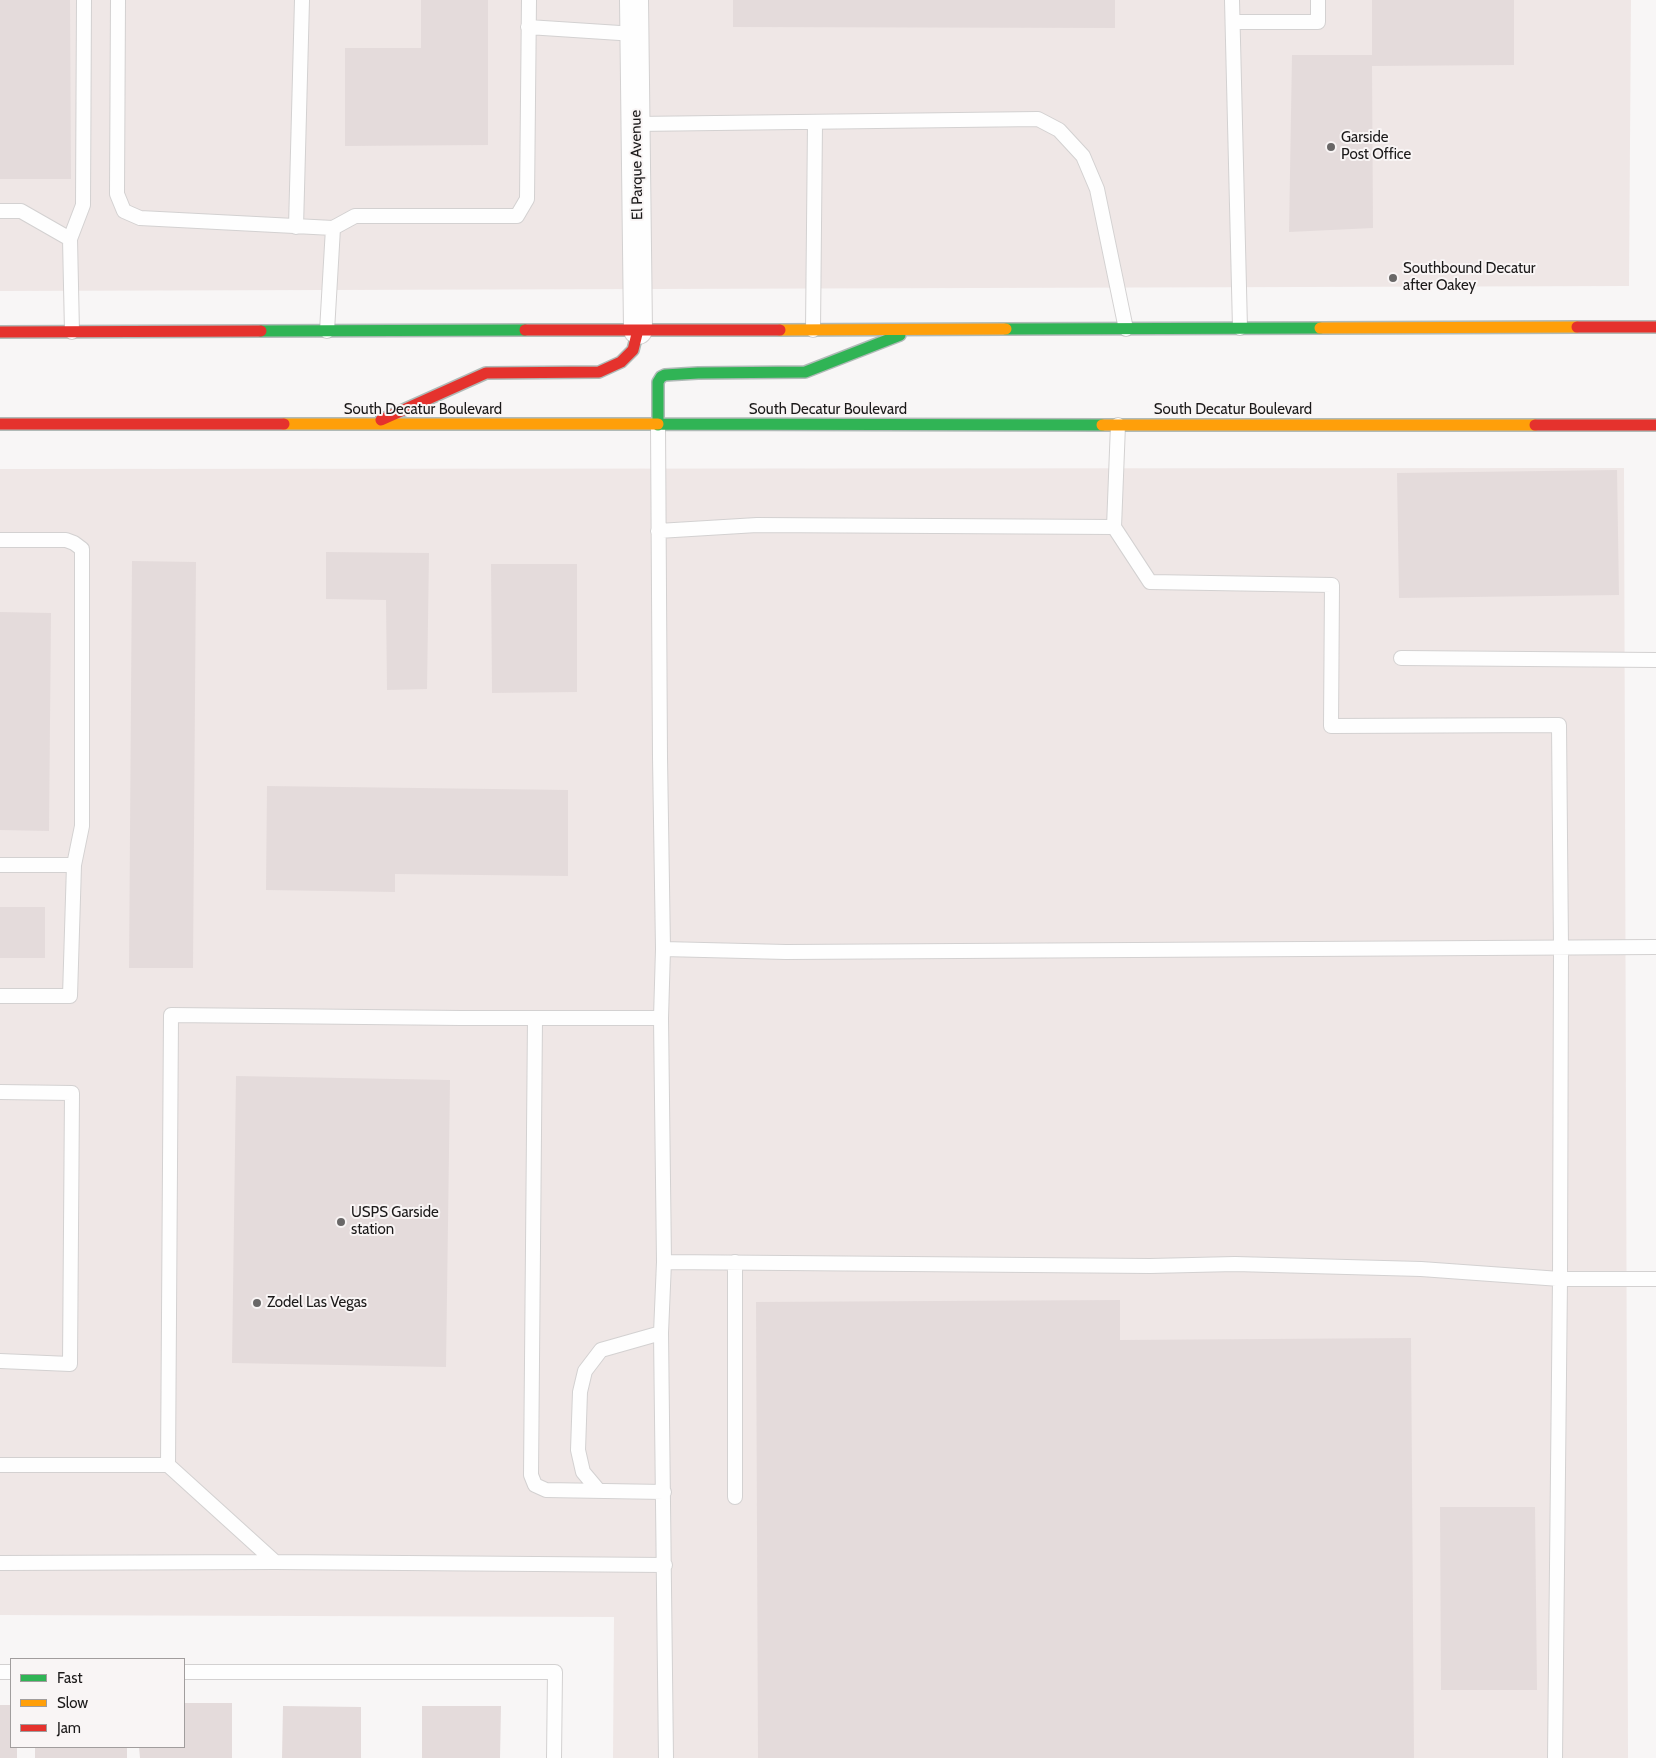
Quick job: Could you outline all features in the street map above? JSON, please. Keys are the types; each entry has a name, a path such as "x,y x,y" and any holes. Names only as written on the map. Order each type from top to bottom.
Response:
{"main road":[{"path":"0,332 1656,327"},
{"path":"370,424 486,374 599,372 622,362 633,350 638,330"},
{"path":"658,425 658,382 665,375 698,372 806,372 913,330"},
{"name":"South Decatur Boulevard","path":"0,424 1656,425"}],"street":[{"name":"El Parque Avenue","path":"634,0 638,330"}],"lane":[{"path":"72,332 70,239 83,205 84,0"},
{"path":"118,0 117,194 124,211 140,218 332,228 355,216 516,216 526,199 528,0"},
{"path":"296,227 302,0"},
{"path":"1232,0 1240,328"},
{"path":"1233,22 1318,22 1318,0"},
{"path":"528,28 635,34"},
{"path":"636,124 1038,119 1059,130 1083,156 1097,189 1126,329"},
{"path":"813,330 815,123"},
{"path":"0,211 21,211 70,239"},
{"path":"327,331 332,228"},
{"path":"658,425 663,949 661,1018 664,1262 661,1333 666,1758"},
{"path":"1118,425 1114,528 1150,582 1332,585 1330,726 1559,725 1562,948 1555,1758"},
{"path":"658,531 757,525 1114,528"},
{"path":"0,540 66,540 82,549 82,826 74,865 70,996 0,996"},
{"path":"1402,658 1656,660"},
{"path":"0,864 74,865"},
{"path":"663,949 796,952 1656,947"},
{"path":"168,1465 171,1015 661,1018"},
{"path":"535,1018 531,1475 535,1485 546,1490 664,1492"},
{"path":"0,1092 72,1093 70,1364 0,1361"},
{"path":"664,1262 1140,1266 1235,1264 1421,1269 1560,1279 1656,1279"},
{"path":"735,1262 735,1497"},
{"path":"599,1491 583,1472 578,1450 580,1392 584,1371 601,1350 661,1333"},
{"path":"0,1465 168,1465 274,1562"},
{"path":"0,1563 274,1562 665,1565"},
{"path":"185,1672 555,1672 554,1758"}],"shaded area":[{"path":"0,0 1631,0 1629,286 0,291"},
{"path":"1624,468 1628,1758 613,1758 614,1617 0,1615 0,469"}],"building":[{"path":"0,0 70,0 71,179 0,179"},
{"path":"421,0 488,0 488,145 345,146 345,48 421,48"},
{"path":"733,0 1115,0 1115,28 733,27"},
{"name":"Garside Post Office","path":"1372,0 1514,0 1514,65 1372,66 1373,228 1289,232 1292,55 1372,55"},
{"path":"1617,470 1619,595 1399,598 1397,473"},
{"path":"326,552 429,553 427,689 387,690 386,600 326,599"},
{"path":"132,561 196,562 193,968 129,968"},
{"path":"491,564 577,564 577,692 492,693"},
{"path":"0,612 51,613 49,831 0,830"},
{"path":"267,786 568,790 568,876 395,874 395,892 266,890"},
{"path":"0,907 45,907 45,958 0,958"},
{"name":"USPS Garside station","path":"236,1076 450,1080 446,1367 232,1363"},
{"path":"1120,1300 1120,1340 1411,1338 1414,1758 758,1758 756,1302"},
{"path":"1440,1507 1535,1507 1537,1690 1441,1690"},
{"path":"185,1703 232,1703 232,1758 140,1758 139,1748 185,1748"},
{"path":"0,1705 10,1705 10,1748 17,1748 17,1758 0,1758"},
{"path":"283,1706 361,1707 361,1758 282,1758"},
{"path":"422,1706 501,1706 500,1758 422,1758"},
{"path":"35,1748 127,1748 127,1758 35,1758"}],"traffic: fast":[{"path":"1006,329 1320,328"},
{"path":"261,331 525,330"},
{"path":"658,425 658,382 665,375 805,372 900,335"},
{"path":"658,424 1102,425"}],"traffic: slow":[{"path":"1320,328 1577,327"},
{"path":"780,330 1006,329"},
{"path":"284,424 658,424"},
{"path":"1102,425 1535,425"}],"traffic: jam":[{"path":"1577,327 1656,327"},
{"path":"525,330 780,330"},
{"path":"381,420 486,373 599,372 621,362 633,350 638,330"},
{"path":"0,332 261,331"},
{"path":"0,424 284,424"},
{"path":"1535,425 1656,425"}],"place":[{"name":"Garside Post Office","path":"1331,147"},
{"name":"Southbound Decatur after Oakey","path":"1393,278"},
{"name":"USPS Garside station","path":"341,1222"},
{"name":"Zodel Las Vegas","path":"257,1303"}]}
